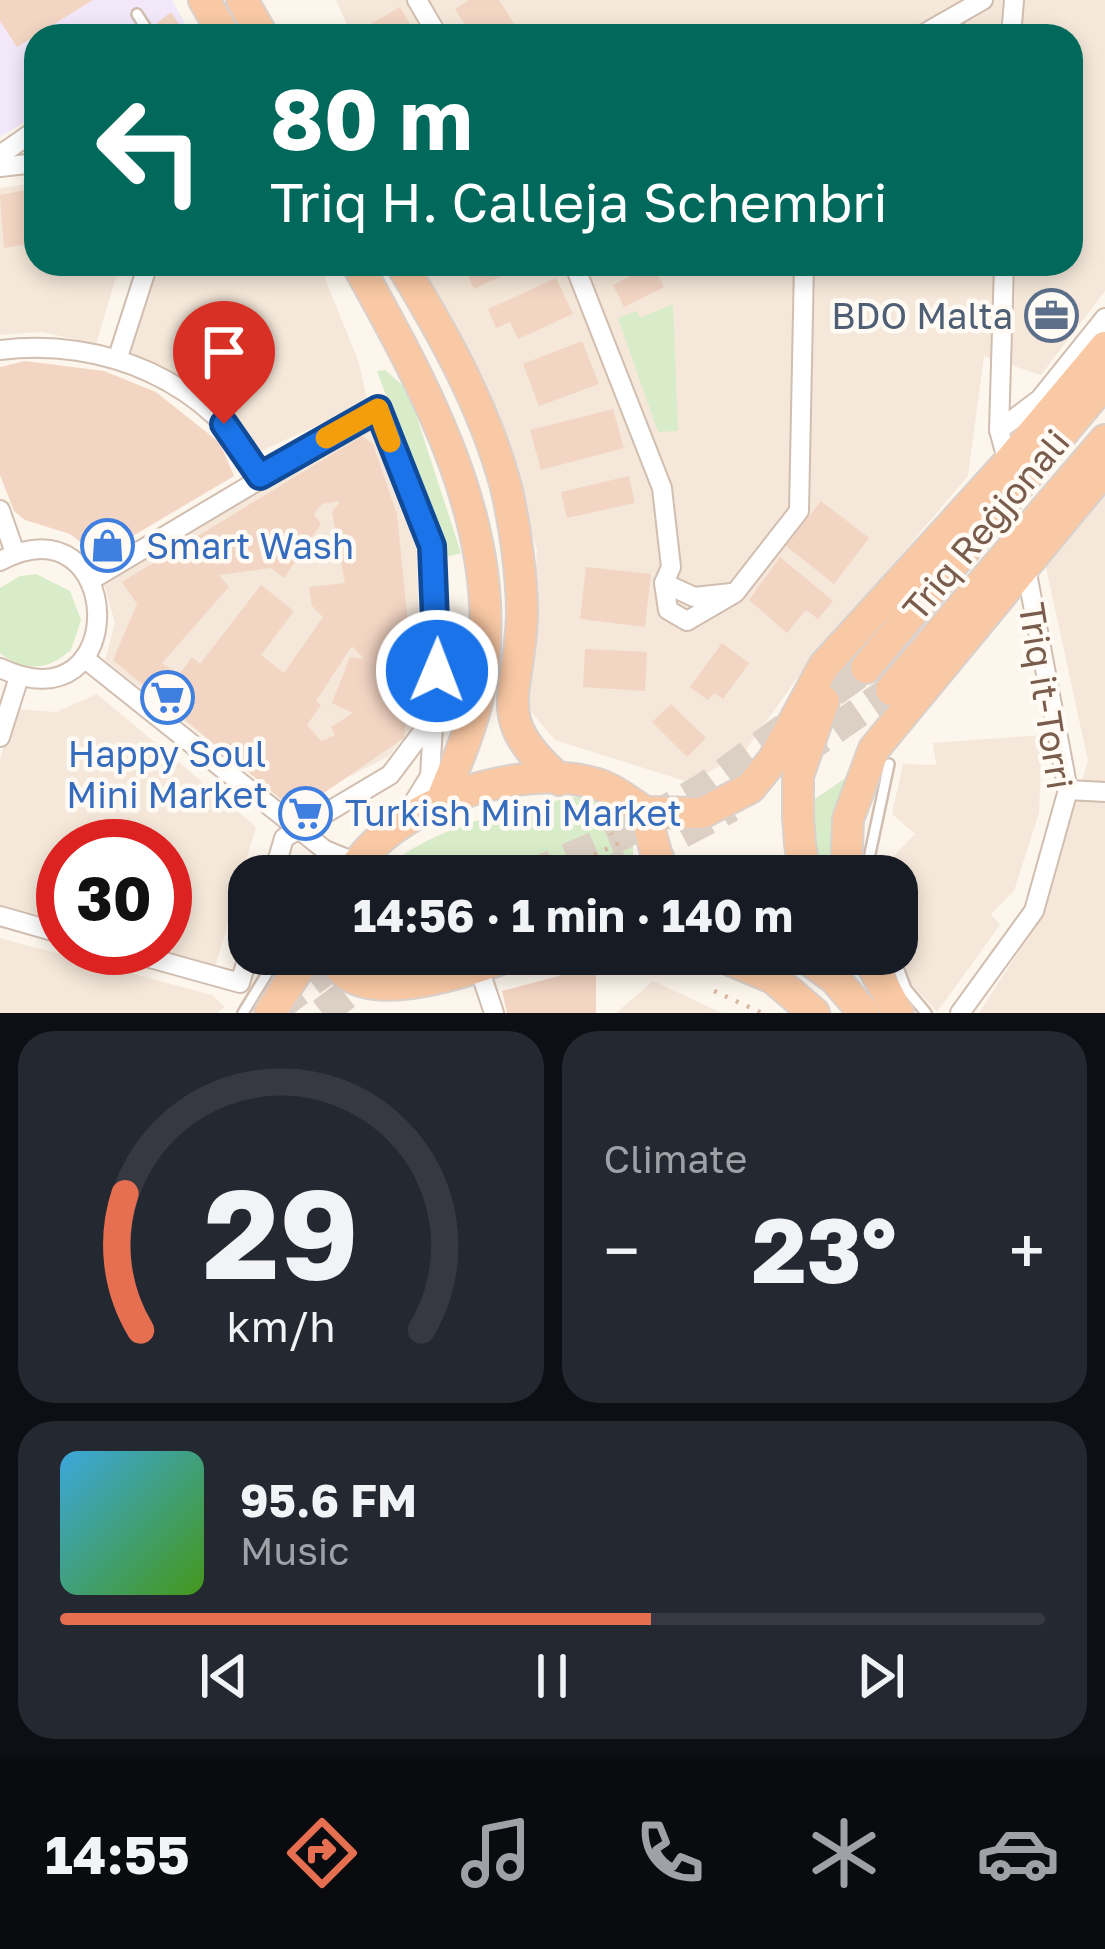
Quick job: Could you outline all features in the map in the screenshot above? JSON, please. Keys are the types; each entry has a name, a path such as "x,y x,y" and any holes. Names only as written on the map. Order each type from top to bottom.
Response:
{"highway":[{"path":"364,276 428,391 462,477 476,544 483,645 479,693 442,800"},
{"path":"408,276 451,346 506,488 522,613 511,709 528,752 560,779"},
{"path":"369,855 400,826 442,800 485,784 560,779 598,784 646,812 702,813 750,788 773,760 824,666 1008,463 1105,346"},
{"name":"Triq Reġjonali","path":"866,668 1105,382"},
{"name":"Triq Reġjonali","path":"891,690 1105,440"},
{"path":"847,855 848,819 874,749 1105,469"},
{"path":"803,855 798,776 813,726 853,635"},
{"path":"646,812 659,855"},
{"path":"270,1013 294,975"},
{"path":"347,975 356,988 378,997"},
{"path":"349,1013 378,997 408,993 459,975"},
{"path":"766,975 814,1013"},
{"path":"830,975 864,1013"},
{"path":"877,975 898,1013"}],"street":[{"path":"941,24 983,0"},
{"path":"118,357 144,276"},
{"path":"579,276 662,488 671,567 664,584 668,610 687,621 735,593 799,511 804,276"},
{"path":"1004,276 999,430 1008,463"},
{"path":"999,430 1040,399 1105,318"},
{"path":"0,350 38,345 118,357 200,403 245,447 260,476"},
{"path":"91,580 378,409 432,546 439,627 430,776 400,826"},
{"path":"0,510 7,557 57,553 91,580 101,620 84,658 54,677 19,677 0,668"},
{"name":"Triq it-Torri","path":"960,1013 1034,911 1068,790 1026,568"},
{"path":"84,658 331,855"},
{"path":"0,737 19,677"},
{"path":"279,855 284,838 391,775 434,714"},
{"path":"1068,790 1105,792"},
{"path":"0,916 36,926"},
{"path":"192,970 240,983 242,975"},
{"path":"481,975 494,1013"}],"lane":[{"path":"137,14 143,24"},
{"path":"870,855 889,764"},
{"path":"243,1013 266,975"},
{"path":"900,975 905,989 926,1013"}],"path":[{"path":"594,855 617,844 611,833"},
{"path":"714,991 762,1013"}],"shaded area":[{"path":"0,0 172,0 185,24 24,24 24,122 0,137"},
{"path":"336,0 1105,0 1105,291 1041,375 984,356 968,476 798,677 746,750 691,783 555,740 527,707 537,550 494,406 427,276 1083,276 1083,24 347,24"},
{"path":"24,185 24,276 116,276 96,344 42,332 0,335 0,188"},
{"path":"148,276 324,276 358,360 368,402 257,453 227,417 124,352"},
{"path":"374,420 416,540 422,713 389,756 292,806 105,660 115,623 102,578"},
{"path":"1105,470 1105,1013 979,1013 1039,920 1088,761 1042,549"},
{"path":"97,694 256,827 248,855 228,855 228,923 215,968 192,962 192,819 36,819 36,918 0,908 0,759 15,709 56,712"},
{"path":"1042,735 1039,813 1014,891 991,914 1000,925 937,1012 908,975 918,975 918,855 895,855 915,834 892,814 903,764 936,765 933,743"},
{"path":"0,938 36,948 36,975 138,975 212,995 225,1007 217,1013 0,1013"},
{"path":"653,981 722,1013 616,1013"}],"green space":[{"path":"673,304 678,431 658,432 618,318 637,311 640,318"},
{"path":"385,370 408,390 461,553 446,557 377,371"},
{"path":"36,574 70,591 81,620 71,650 54,662 27,666 0,653 0,588 20,576"},
{"path":"847,777 836,855 815,855 812,801"},
{"path":"589,794 620,817 631,838 633,855 404,855 449,831"}],"building":[{"path":"0,0 93,0 54,24 24,24 24,43 17,47 0,21"},
{"path":"469,0 499,0 514,24 464,24 455,9"},
{"path":"400,7 410,24 370,24"},
{"path":"171,12 179,24 158,24"},
{"path":"24,190 24,245 4,248 0,195"},
{"path":"468,276 502,276 474,289"},
{"path":"631,276 658,276 664,287 624,307 613,285"},
{"path":"556,278 573,314 518,339 510,322 496,328 488,309"},
{"path":"582,341 599,384 539,406 523,364"},
{"path":"25,361 104,371 156,392 220,443 234,476 99,556 70,534 25,520 14,511 0,475 0,367"},
{"path":"613,409 624,448 541,470 530,430"},
{"path":"362,436 373,444 397,514 412,664 404,738 296,812 113,660 137,604 122,582","holes":["340,501 332,512 345,583 309,587 312,606 323,617 284,673 261,655 294,611 261,585 200,664 192,657 179,675 162,663 229,587 219,575 271,568 284,578 321,524 314,514 322,504","352,646 364,659 350,657 332,703 353,713 331,727 335,735 321,741 307,725 321,705 316,701"]},
{"path":"629,476 635,503 567,518 561,492"},
{"path":"821,501 869,538 834,584 786,546"},
{"path":"780,557 833,601 818,619 806,610 787,633 749,600"},
{"path":"586,567 651,574 645,627 580,619"},
{"path":"722,643 749,663 723,699 714,693 708,700 690,687"},
{"path":"585,649 647,652 645,691 583,687"},
{"path":"671,704 706,738 687,757 652,722"},
{"path":"562,975 596,975 596,1013 507,1013 502,991"}],"tunnel":[{"path":"575,855 622,835 705,787 866,668"},
{"path":"797,755 891,690"},
{"path":"641,855 731,807"},
{"path":"275,1009 320,975"},
{"path":"322,1013 380,975"}],"slow traffic":[{"path":"326,438 378,409 390,442"}],"place":[{"name":"BDO Malta","path":"1052,316"},
{"name":"Smart Wash","path":"107,546"},
{"name":"Happy Soul Mini Market","path":"167,698"},
{"name":"Turkish Mini Market","path":"306,813"}],"route":[{"path":"224,424 245,447 260,476 378,409 432,546 439,627 437,671"}]}
